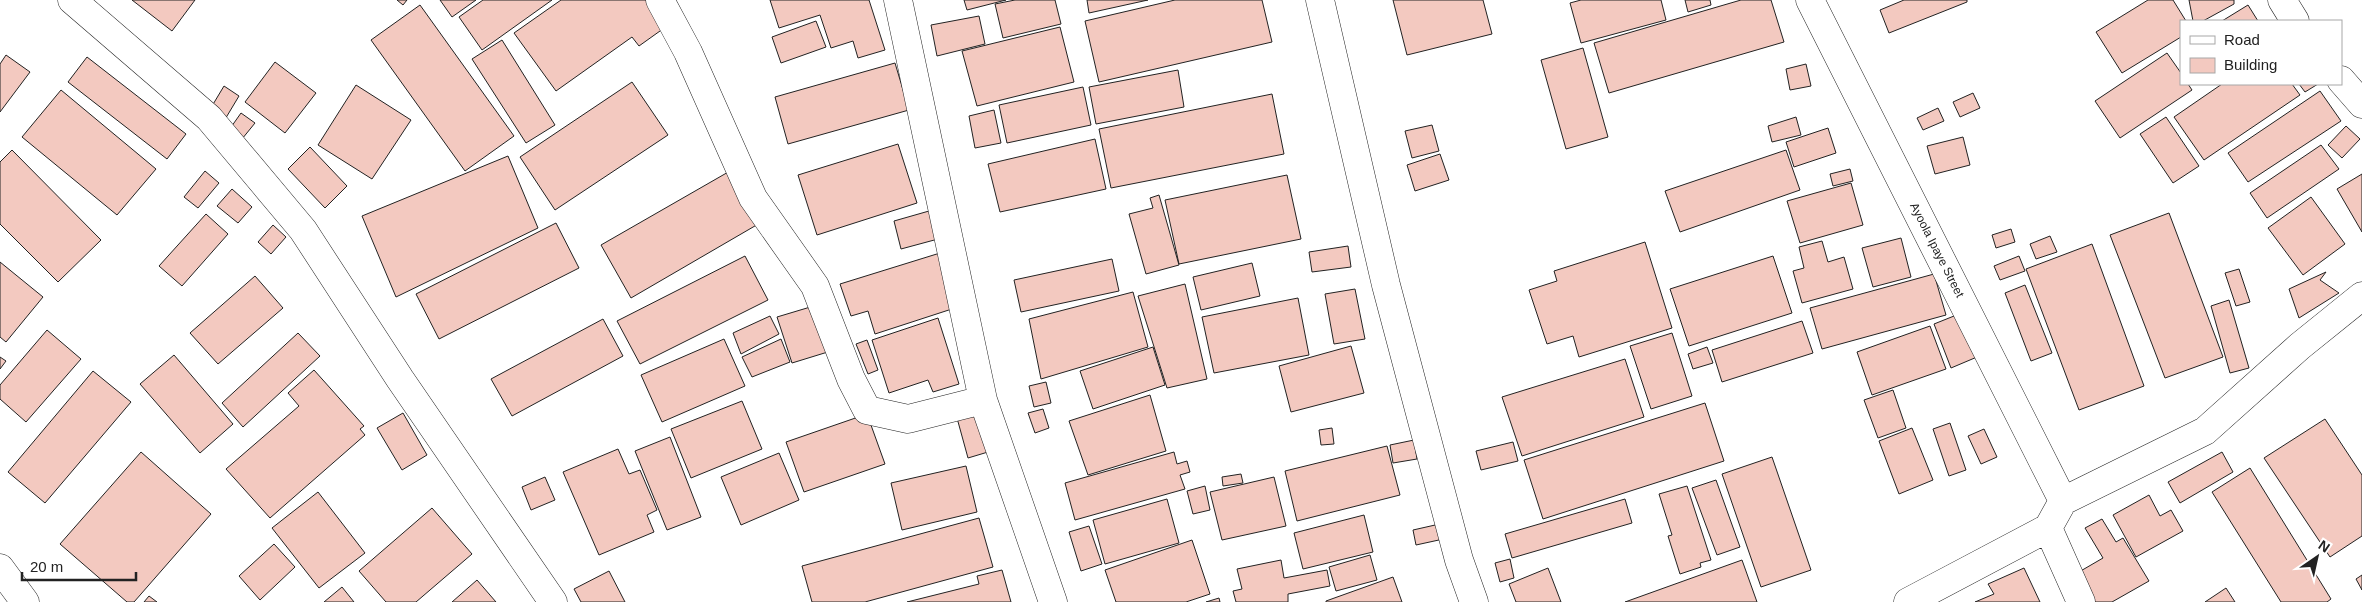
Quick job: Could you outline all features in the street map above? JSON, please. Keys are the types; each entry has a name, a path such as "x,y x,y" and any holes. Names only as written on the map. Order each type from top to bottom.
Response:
{"street":[{"path":"72,0 209,118 304,230 400,379 553,602"},
{"path":"660,0 688,52 753,198 815,286 851,379 867,410 908,419 983,400"},
{"path":"898,0 983,400 1053,602"},
{"path":"1320,0 1386,285 1459,560 1474,602"},
{"name":"Ayoola Ipaye Street","path":"1810,0 2062,500"},
{"path":"2282,0 2294,20"},
{"path":"2342,81 2362,104"},
{"path":"1908,602 2048,528 2062,500 2206,431 2300,346 2362,296"},
{"path":"2048,528 2081,602"},
{"path":"0,568 25,602"}],"building":[{"path":"132,0 195,0 172,31"},
{"path":"397,0 407,0 403,5"},
{"path":"440,0 476,0 452,17"},
{"path":"483,0 552,0 482,50 459,17"},
{"path":"561,0 648,0 667,26 639,46 632,37 556,91 514,33"},
{"path":"770,0 869,0 885,50 858,58 853,41 831,48 820,15 779,28"},
{"path":"964,0 1006,0 967,10"},
{"path":"1015,0 1055,0 1061,24 1003,38 995,4"},
{"path":"1087,0 1148,0 1089,13"},
{"path":"1175,0 1262,0 1272,42 1099,82 1085,21"},
{"path":"1393,0 1483,0 1492,34 1407,55"},
{"path":"1581,0 1661,0 1666,20 1581,43 1570,3"},
{"path":"1685,0 1710,0 1711,5 1688,12"},
{"path":"1741,0 1771,0 1784,42 1609,93 1594,43"},
{"path":"1904,0 1967,0 1967,2 1889,33 1880,10"},
{"path":"2148,0 2173,0 2185,20 2180,20 2180,38 2122,73 2096,32"},
{"path":"2189,0 2234,0 2234,4 2205,20 2193,20"},
{"path":"420,5 514,136 465,171 371,40"},
{"path":"2248,5 2257,20 2224,20"},
{"path":"979,16 985,44 937,56 931,25"},
{"path":"816,21 826,47 781,63 772,37"},
{"path":"1060,27 1074,82 977,106 962,51"},
{"path":"502,40 555,125 526,143 472,59"},
{"path":"1583,48 1608,137 1566,149 1541,60"},
{"path":"2167,53 2180,72 2180,85 2189,85 2192,90 2120,138 2095,101"},
{"path":"6,55 30,72 0,112 0,64"},
{"path":"87,57 186,134 167,159 68,82"},
{"path":"275,62 316,93 285,133 245,102"},
{"path":"895,63 909,110 788,144 775,97"},
{"path":"1806,64 1811,86 1790,90 1786,69"},
{"path":"1178,70 1184,107 1096,124 1089,87"},
{"path":"632,82 668,135 555,210 520,157"},
{"path":"356,85 411,120 372,179 318,145"},
{"path":"2221,85 2293,85 2300,95 2204,160 2174,117"},
{"path":"2300,85 2316,85 2305,92"},
{"path":"224,86 239,96 224,121 209,111"},
{"path":"1083,87 1091,125 1007,143 999,105"},
{"path":"61,90 156,169 117,215 22,137"},
{"path":"2320,91 2341,121 2248,182 2228,153"},
{"path":"1973,93 1980,108 1960,117 1953,102"},
{"path":"1272,94 1284,154 1111,188 1099,129"},
{"path":"1938,108 1944,121 1923,130 1917,118"},
{"path":"994,110 1001,143 975,148 969,116"},
{"path":"241,113 255,123 242,139 229,130"},
{"path":"1796,117 1801,135 1772,142 1768,126"},
{"path":"2166,117 2199,166 2173,183 2140,134"},
{"path":"1432,125 1439,151 1412,158 1405,131"},
{"path":"2346,126 2360,139 2342,158 2328,145"},
{"path":"1828,128 1836,153 1794,167 1786,142"},
{"path":"1963,137 1970,165 1935,174 1927,146"},
{"path":"1095,139 1106,189 1000,212 988,164"},
{"path":"898,144 917,203 817,235 798,175"},
{"path":"2321,145 2339,169 2267,218 2250,193"},
{"path":"310,147 347,186 325,208 288,169"},
{"path":"12,150 101,240 58,282 0,224 0,162"},
{"path":"1786,150 1800,190 1680,232 1665,191"},
{"path":"1440,154 1449,180 1415,191 1407,165"},
{"path":"508,156 538,228 396,297 362,216"},
{"path":"1850,169 1853,181 1833,186 1830,174"},
{"path":"205,171 219,183 198,208 184,197"},
{"path":"730,171 760,223 631,298 601,245"},
{"path":"2362,174 2362,232 2337,189"},
{"path":"1287,175 1301,239 1179,264 1165,200"},
{"path":"1851,183 1863,225 1800,243 1787,201"},
{"path":"232,189 252,207 238,223 217,206"},
{"path":"1159,195 1179,265 1146,274 1129,214 1153,208 1150,198"},
{"path":"2311,197 2345,244 2303,275 2268,228"},
{"path":"929,211 938,239 901,249 894,221"},
{"path":"2169,213 2223,357 2165,378 2110,235"},
{"path":"206,214 228,234 182,286 159,266"},
{"path":"556,223 579,268 439,339 416,294"},
{"path":"273,225 286,237 271,254 258,242"},
{"path":"2011,229 2015,242 1996,248 1992,235"},
{"path":"2050,236 2057,252 2036,259 2030,244"},
{"path":"1901,238 1911,277 1873,287 1862,248"},
{"path":"1822,241 1828,262 1844,257 1853,289 1802,303 1793,271 1804,268 1799,247"},
{"path":"1645,242 1672,328 1579,357 1573,336 1547,344 1529,290 1557,281 1554,271"},
{"path":"2092,244 2144,386 2079,410 2026,269"},
{"path":"1348,246 1351,267 1312,272 1309,252"},
{"path":"940,253 958,307 875,334 868,311 851,316 840,284"},
{"path":"745,256 768,300 640,364 617,321"},
{"path":"1773,256 1792,313 1689,346 1670,289"},
{"path":"2019,256 2025,271 2000,280 1994,266"},
{"path":"1112,259 1119,291 1021,312 1014,280"},
{"path":"0,262 43,297 6,342 0,337"},
{"path":"1252,263 1260,296 1201,310 1193,277"},
{"path":"2239,269 2250,302 2236,306 2225,273"},
{"path":"2326,272 2320,280 2339,293 2299,318 2289,289"},
{"path":"1934,274 1946,315 1822,349 1810,308"},
{"path":"255,276 283,308 218,364 190,333"},
{"path":"1185,284 1207,379 1167,388 1138,296"},
{"path":"2025,285 2052,353 2031,361 2005,293"},
{"path":"1355,289 1365,339 1334,344 1325,294"},
{"path":"1133,292 1148,347 1041,379 1029,319"},
{"path":"1298,298 1309,355 1214,373 1202,317"},
{"path":"2229,300 2249,368 2230,373 2211,306"},
{"path":"817,305 831,351 792,363 777,317"},
{"path":"1959,314 1977,357 1951,368 1934,324"},
{"path":"770,316 779,334 741,354 733,333"},
{"path":"938,318 959,384 933,392 928,380 889,393 872,340"},
{"path":"603,319 623,356 512,416 491,379"},
{"path":"1802,321 1813,353 1722,382 1712,350"},
{"path":"1930,326 1946,369 1872,395 1857,352"},
{"path":"47,330 81,359 26,422 0,399 0,385"},
{"path":"298,333 320,356 243,427 222,403"},
{"path":"1672,333 1692,396 1651,409 1630,346"},
{"path":"724,339 745,386 662,422 641,375"},
{"path":"781,339 790,362 752,377 742,357"},
{"path":"867,340 878,370 868,374 856,344"},
{"path":"1351,346 1364,393 1291,412 1279,366"},
{"path":"1153,347 1165,385 1093,409 1080,371"},
{"path":"1707,347 1713,363 1693,369 1688,354"},
{"path":"174,355 233,424 200,453 140,384"},
{"path":"0,357 6,361 0,369"},
{"path":"1625,359 1644,417 1522,456 1502,397"},
{"path":"314,370 364,426 360,429 365,435 270,518 226,469 299,406 288,393"},
{"path":"93,371 131,402 45,503 8,472"},
{"path":"1046,382 1051,403 1034,407 1029,386"},
{"path":"1893,390 1906,428 1878,438 1864,400"},
{"path":"1150,395 1166,451 1088,475 1069,421"},
{"path":"742,401 762,449 691,478 671,429"},
{"path":"1705,403 1724,461 1543,519 1524,460"},
{"path":"1043,409 1049,428 1035,433 1028,413"},
{"path":"977,412 988,452 968,458 957,418"},
{"path":"403,413 427,455 402,470 377,428"},
{"path":"867,414 885,464 804,492 786,442"},
{"path":"2325,419 2362,475 2362,536 2330,557 2264,458"},
{"path":"1950,423 1966,470 1949,476 1933,429"},
{"path":"1332,428 1334,444 1321,445 1319,430"},
{"path":"1912,428 1933,480 1899,494 1879,441"},
{"path":"1984,429 1997,457 1981,464 1968,436"},
{"path":"670,437 701,517 667,530 635,451"},
{"path":"1414,440 1417,459 1393,463 1390,445"},
{"path":"1513,442 1518,461 1481,470 1476,451"},
{"path":"1387,446 1400,495 1297,521 1285,471"},
{"path":"618,449 629,474 640,470 657,510 647,515 654,532 599,555 563,472"},
{"path":"141,452 211,514 134,602 127,602 60,544"},
{"path":"1174,452 1177,464 1187,461 1190,472 1180,475 1185,489 1075,520 1065,483"},
{"path":"2222,452 2233,472 2180,503 2168,482"},
{"path":"779,453 799,500 741,525 721,477"},
{"path":"1772,457 1811,570 1761,587 1722,474"},
{"path":"966,466 977,512 902,530 891,483"},
{"path":"2250,468 2331,599 2327,602 2281,602 2212,492"},
{"path":"1241,474 1243,483 1223,486 1222,477"},
{"path":"545,477 555,500 531,510 522,487"},
{"path":"1274,477 1286,526 1222,540 1210,492"},
{"path":"1716,480 1740,547 1717,555 1692,488"},
{"path":"1205,486 1210,510 1193,514 1187,491"},
{"path":"1687,486 1711,560 1700,563 1701,567 1680,574 1668,536 1672,535 1659,494"},
{"path":"318,492 365,553 319,588 272,528"},
{"path":"2149,495 2160,516 2171,510 2183,531 2136,557 2113,515"},
{"path":"1167,499 1179,543 1105,564 1093,520"},
{"path":"1625,499 1632,523 1512,558 1505,534"},
{"path":"432,508 472,554 416,602 386,602 359,571"},
{"path":"1364,515 1373,552 1303,569 1294,533"},
{"path":"979,518 993,567 865,602 812,602 802,566"},
{"path":"2102,519 2116,542 2123,538 2149,581 2112,602 2088,602 2072,576 2103,558 2085,528"},
{"path":"1444,523 1448,538 1416,545 1413,530"},
{"path":"1089,526 1102,564 1081,571 1069,532"},
{"path":"1192,540 1210,594 1186,602 1116,602 1105,570"},
{"path":"274,544 295,567 260,600 239,576"},
{"path":"1370,555 1377,580 1336,591 1329,567"},
{"path":"1510,559 1514,578 1500,582 1495,563"},
{"path":"1281,560 1284,578 1327,570 1330,586 1288,594 1288,602 1236,602 1233,591 1242,589 1237,569"},
{"path":"1742,560 1757,602 1625,602"},
{"path":"1548,568 1561,602 1516,602 1509,584"},
{"path":"2024,568 2040,602 1975,602 1994,594 1988,584"},
{"path":"1002,570 1011,602 907,602 979,584 977,576"},
{"path":"609,571 625,602 581,602 574,589"},
{"path":"2362,575 2362,590 2356,579"},
{"path":"1393,577 1402,602 1326,602 1326,601"},
{"path":"477,580 496,602 452,602"},
{"path":"342,587 354,602 324,602"},
{"path":"2226,588 2235,602 2205,602"},
{"path":"149,596 157,602 144,602"},
{"path":"1219,598 1220,602 1206,602"}]}
